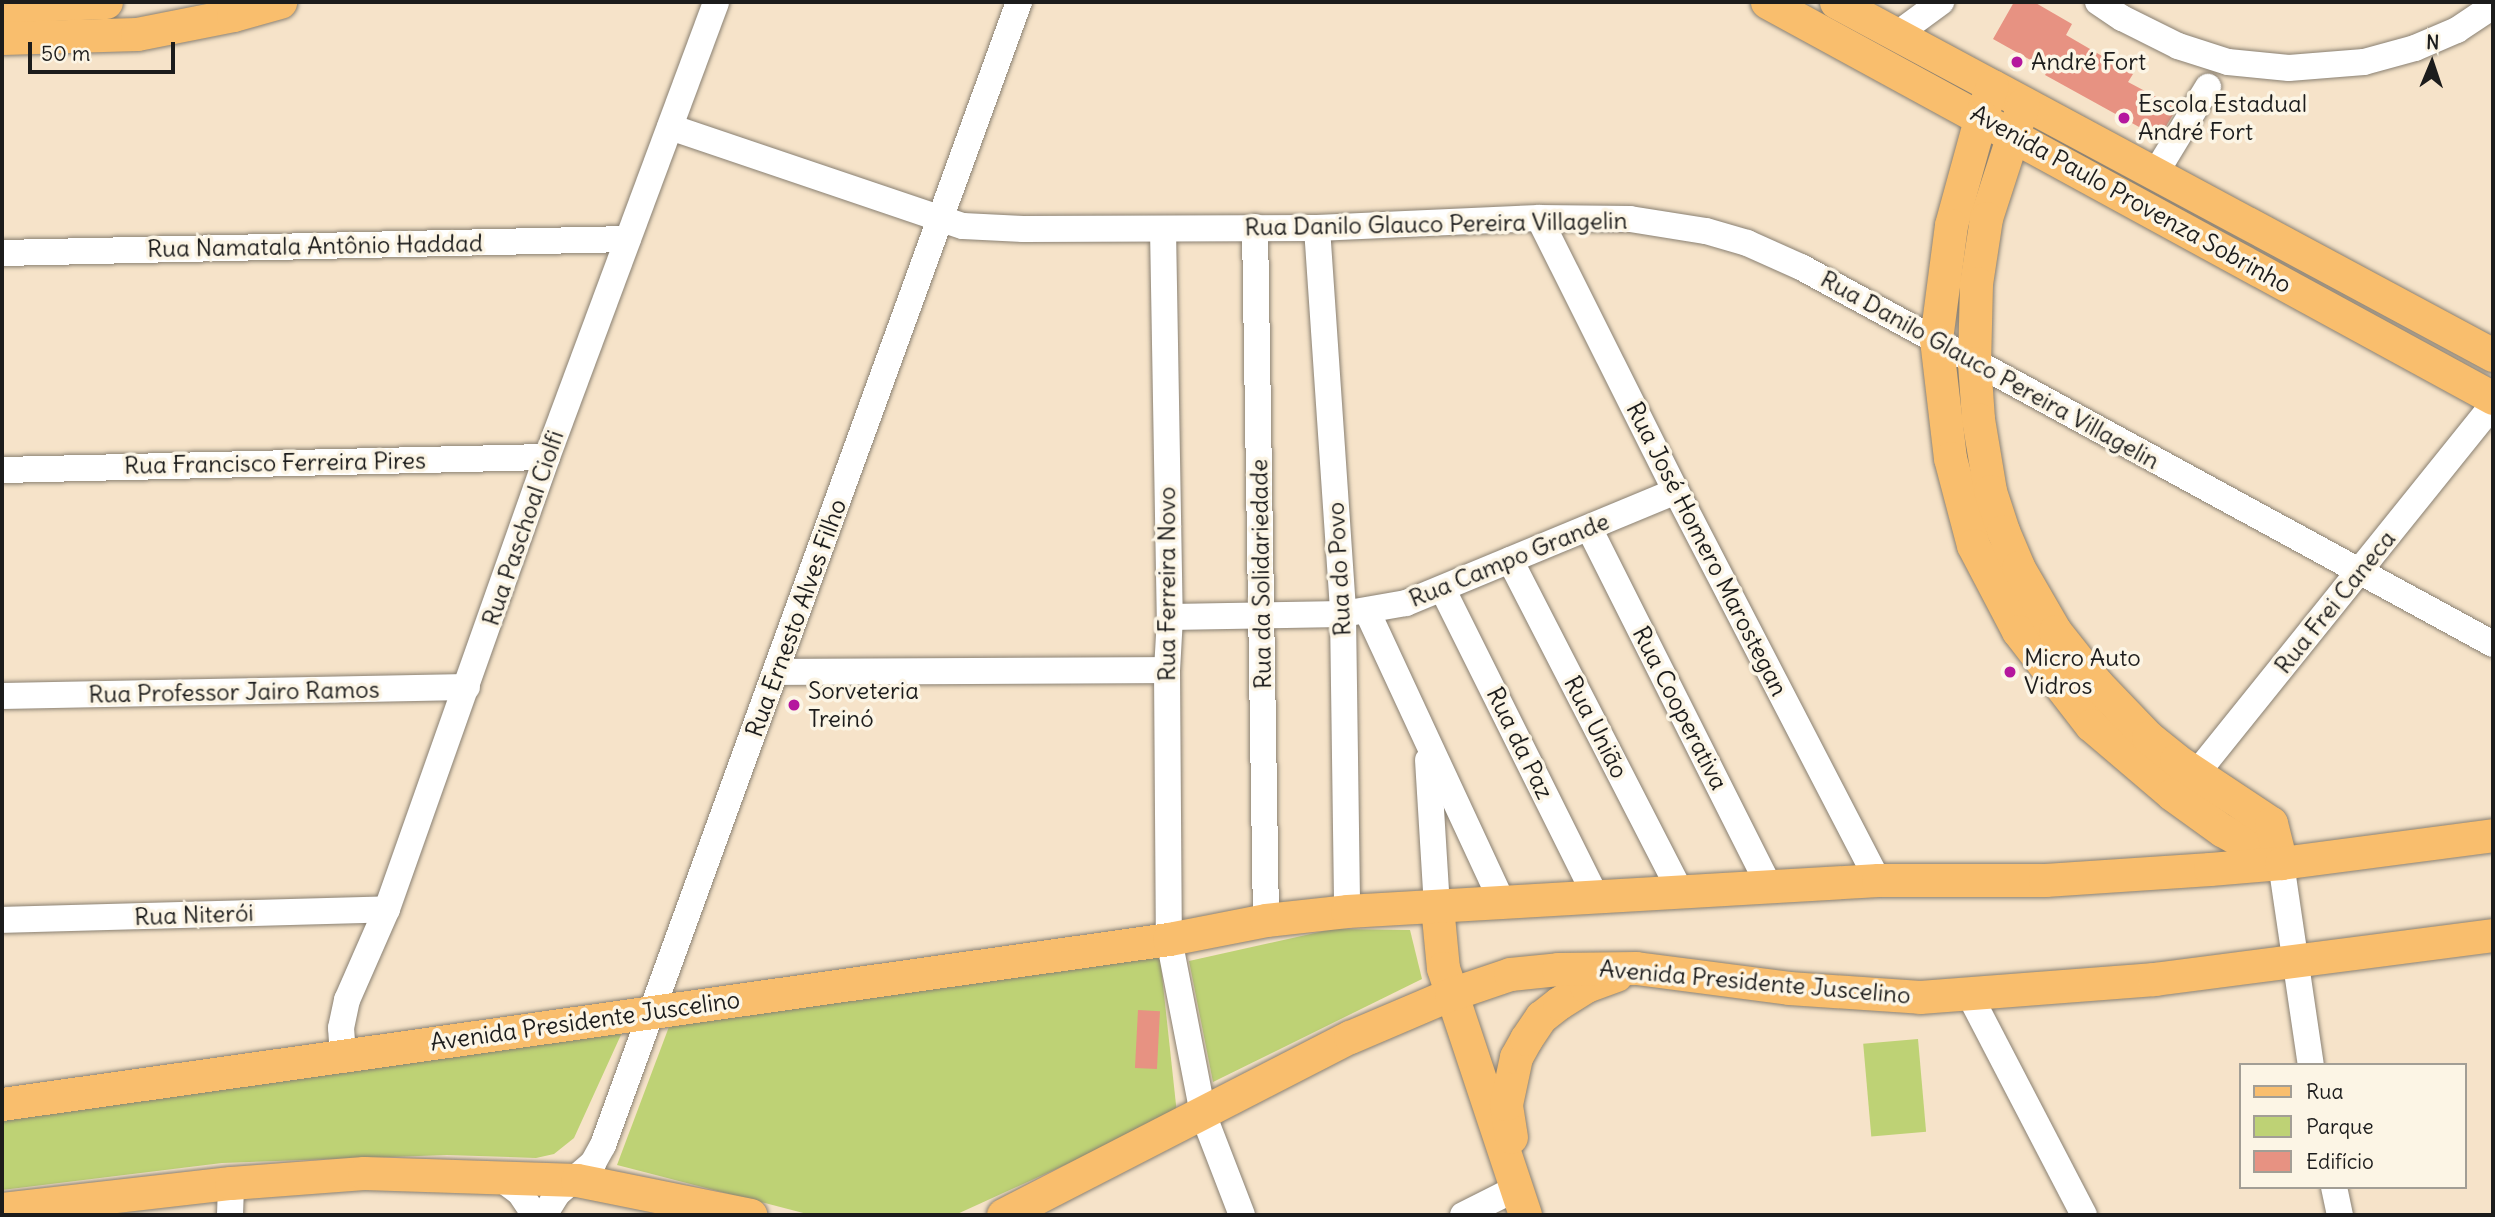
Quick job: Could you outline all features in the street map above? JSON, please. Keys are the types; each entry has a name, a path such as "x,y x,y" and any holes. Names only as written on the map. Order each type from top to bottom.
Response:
{"main road":[{"path":"2,6 106,2"},
{"path":"2,38 136,34 233,15 280,2"},
{"name":"Avenida Paulo Provenza Sobrinho","path":"1767,2 1986,101 2493,398"},
{"name":"Avenida Paulo Provenza Sobrinho","path":"1836,2 1896,35 1986,101"},
{"path":"1986,101 1951,225 1936,339 1942,409 1959,500 1986,573 2018,631 2091,725 2184,784 2271,823 2281,863"},
{"path":"2018,119 1986,218 1976,284 1974,363 1990,491 2018,567 2055,631 2096,684 2148,737 2222,830 2281,863"},
{"name":"Avenida Paulo Provenza Sobrinho","path":"2018,119 2155,174 2493,355"},
{"path":"2210,869 2222,830"},
{"name":"Avenida Presidente Juscelino","path":"2,1104 1169,939 1266,920 1347,911 1878,880 2045,880 2281,863 2493,835"},
{"path":"1437,906 1443,968 1521,1202"},
{"name":"Avenida Presidente Juscelino","path":"1003,1215 1350,1037 1451,994 1510,974 1558,969 1636,968 1843,994 1920,997 2154,979 2493,935"},
{"path":"1521,1202 1506,1104 1516,1057 1541,1017 1559,1003 1586,986 1636,968"},
{"path":"2,1209 231,1182 365,1173 577,1180 750,1215"}],"street":[{"name":"Rua Paschoal Ciolfi","path":"344,1056 341,1028 347,1000 387,909 547,457 716,2"},
{"name":"Rua Ernesto Alves Filho","path":"544,1215 557,1194 577,1180 604,1145 1019,2"},
{"path":"1896,35 1941,2"},
{"path":"2098,2 2122,18 2178,46 2228,62 2289,68 2364,62 2415,48 2457,30 2493,6"},
{"path":"2155,174 2208,87"},
{"name":"Rua Danilo Glauco Pereira Villagelin","path":"670,127 964,226 1023,229 1317,228 1539,218 1630,219 1706,231 1747,243 1801,267 2493,644"},
{"name":"Rua José Homero Marostegan","path":"1539,218 1676,491 1878,880"},
{"name":"Rua da Solidariedade","path":"1255,227 1266,920"},
{"name":"Rua do Povo","path":"1317,228 1355,613 1347,911"},
{"name":"Rua Ferreira Novo","path":"1163,229 1170,617 1167,670 1169,939"},
{"name":"Rua Namatala Antônio Haddad","path":"2,253 628,239"},
{"name":"Rua Frei Caneca","path":"2184,784 2359,573 2493,404"},
{"name":"Rua Francisco Ferreira Pires","path":"2,470 547,457"},
{"name":"Rua Campo Grande","path":"1170,617 1355,613 1406,603 1443,590 1676,491"},
{"name":"Rua Cooperativa","path":"1589,528 1770,888"},
{"name":"Rua União","path":"1510,560 1681,893"},
{"name":"Rua da Paz","path":"1443,590 1596,897"},
{"name":"Rua do Povo","path":"1355,613 1427,745 1501,900"},
{"path":"777,672 1167,670"},
{"name":"Rua Professor Jairo Ramos","path":"2,696 467,687"},
{"path":"1427,745 1437,906"},
{"path":"2281,863 2311,1063"},
{"name":"Rua Niterói","path":"2,920 387,909"},
{"path":"1169,939 1203,1114 1242,1215"},
{"path":"1969,994 2084,1215"},
{"path":"499,1177 520,1193 536,1215"},
{"path":"230,1215 231,1182"},
{"path":"2334,1189 2340,1215"},
{"path":"1463,1215 1521,1202"}],"green space":[{"path":"1333,929 1410,930 1422,979 1213,1082 1189,961"},
{"path":"1160,957 1177,1114 955,1215 811,1215 617,1165 670,1024"},
{"path":"625,1026 574,1138 554,1154 536,1158 447,1155 222,1163 2,1190 2,1117"},
{"path":"1918,1039 1926,1132 1871,1136 1863,1044"}],"building":[{"path":"2014,2 2034,2 2072,24 2066,35 2133,74 2128,82 2177,108 2159,138 2045,75 2048,70 1993,39"},
{"path":"1138,1010 1160,1011 1157,1069 1135,1068"}],"place":[{"name":"André Fort","path":"2017,62"},
{"name":"Escola Estadual André Fort","path":"2124,118"},
{"name":"Micro Auto Vidros","path":"2010,672"},
{"name":"Sorveteria Treinó","path":"794,705"}]}
